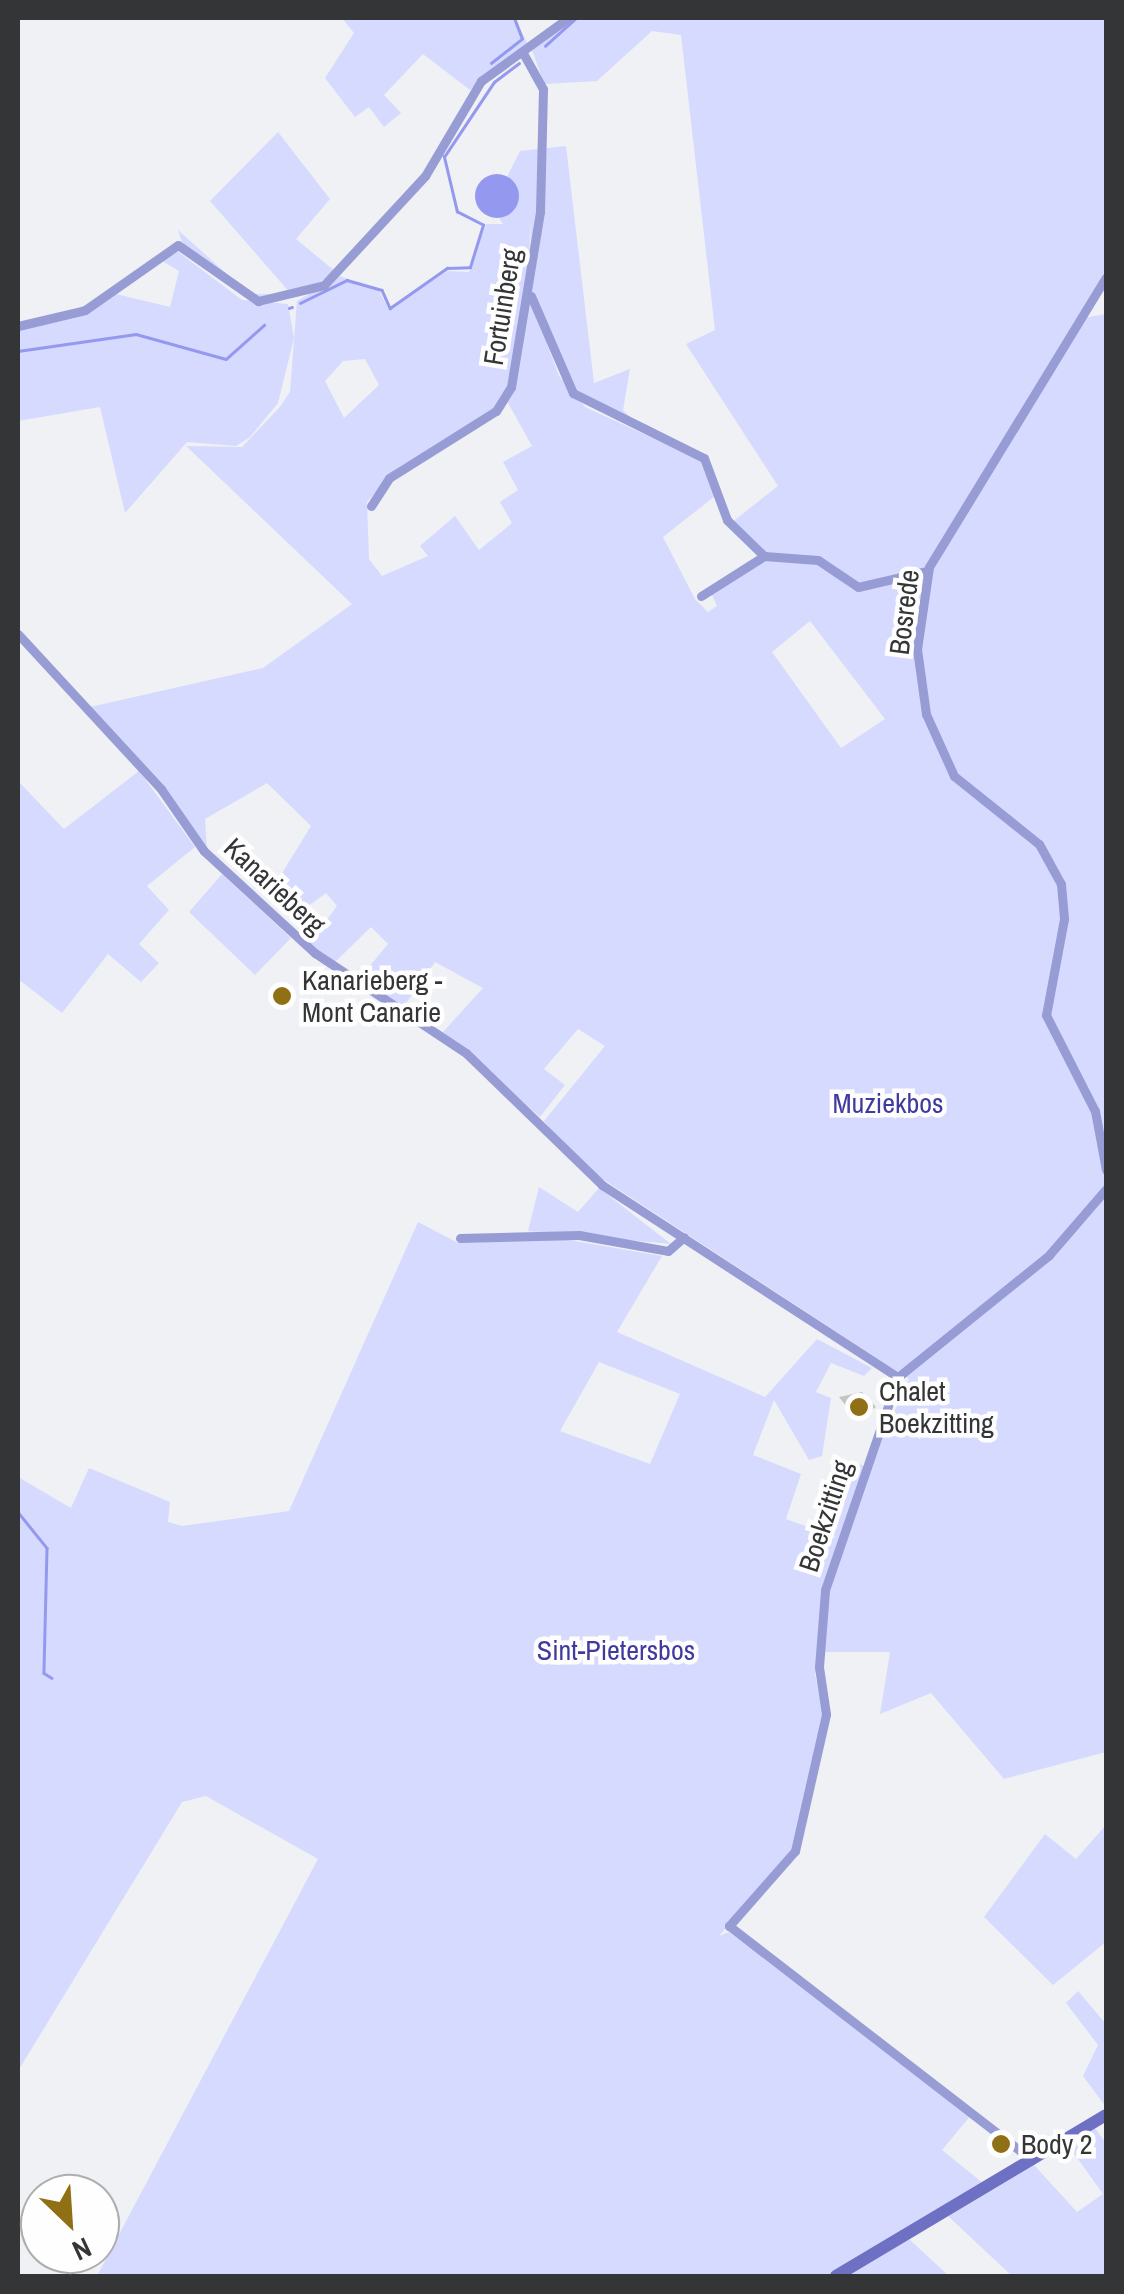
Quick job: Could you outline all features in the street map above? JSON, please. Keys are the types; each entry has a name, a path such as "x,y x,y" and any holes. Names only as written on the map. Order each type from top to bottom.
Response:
{"main road":[{"path":"836,2276 1106,2115"}],"street":[{"path":"18,326 85,310 178,245 258,301 324,285 416,188 481,81 568,18"},
{"name":"Fortuinberg","path":"370,506 397,471 503,404 531,296 543,89 523,53"},
{"name":"Bosrede","path":"1106,277 927,571 917,649 926,714 963,788 1028,833 1061,884 1064,919 1046,1015 1091,1102 1106,1170"},
{"path":"531,296 573,393 704,458 726,520 764,556"},
{"path":"701,596 764,556 818,560 858,587 927,571"},
{"name":"Kanarieberg","path":"18,634 217,865 336,970 466,1053 602,1185 684,1237"},
{"path":"460,1238 580,1235 668,1250 684,1237 898,1377 1049,1254 1106,1189"},
{"name":"Boekzitting","path":"898,1377 825,1590 819,1667 826,1714 795,1851 729,1926 1032,2160"}],"green space":[{"path":"342,18 515,18 528,45 470,90 423,54 384,95 401,113 384,127 369,107 355,117 325,78 354,33"},
{"path":"574,18 1106,18 1106,269 1077,319 1106,314 1106,1752 1004,1779 931,1693 880,1714 890,1652 823,1652 815,1674 823,1715 793,1847 719,1936 729,1932 972,2114 942,2150 983,2183 826,2276 97,2276 120,2274 120,2233 318,1859 206,1796 182,1802 18,2071 18,1477 71,1508 89,1468 170,1502 168,1522 182,1526 289,1511 418,1222 458,1243 563,1239 662,1256 617,1332 765,1397 817,1339 872,1368 864,1376 831,1363 816,1392 831,1398 822,1456 809,1460 774,1400 753,1455 801,1474 786,1519 827,1534 854,1462 869,1468 909,1379 578,1163 544,1121 605,1046 578,1029 544,1069 565,1085 540,1117 443,1032 483,988 435,962 402,1009 359,979 388,944 371,927 333,964 309,944 337,906 326,893 300,912 276,883 311,826 267,783 205,819 207,850 90,707 263,668 352,604 186,446 242,447 279,408 290,392 297,301 340,276 379,291 389,310 447,271 469,272 486,224 503,224 498,216 513,210 517,186 506,179 520,151 566,146 594,383 630,369 623,410 638,425 585,403 547,344 559,376 585,407 703,461 715,496 663,537 695,599 708,612 717,606 711,593 764,559 809,563 766,553 731,523 778,486 686,344 715,330 681,35 652,31 597,81 544,84 532,50","holes":["530,222 532,288 508,403 532,446 503,462 518,490 500,502 512,523 479,550 455,516 420,546 428,556 382,576 369,559 367,502 396,469 497,406 509,389 529,290","365,359 379,385 344,418 325,381 343,361","810,621 885,719 841,748 772,652","599,1362 680,1394 650,1464 560,1431"]},
{"path":"278,132 330,199 296,239 336,272 302,293 268,300 248,296 224,280 182,242 178,230 249,294 291,294 210,201"},
{"path":"177,251 242,300 288,304 294,338 278,403 250,437 236,446 187,442 125,513 100,407 18,421 18,330 74,318 116,294 170,307 179,271 159,259"},
{"path":"139,771 195,847 147,886 169,910 139,944 159,963 141,982 108,954 62,1013 18,979 18,781 64,829"},
{"path":"222,874 291,938 255,975 189,912"},
{"path":"539,1187 578,1212 599,1188 671,1244 528,1231"},
{"path":"1106,1825 1106,1942 1053,1985 984,1917 1045,1834 1076,1859"},
{"path":"1078,1991 1106,2024 1106,2107 1083,2076 1098,2045 1066,2003"},
{"path":"1095,2128 1106,2143 1106,2276 1012,2276 948,2216 1034,2165 1077,2212 1103,2194 1068,2145"},
{"path":"909,2239 949,2276 844,2276"}],"water":[{"path":"497,174 513,180 519,196 513,212 497,218 481,212 475,196 481,180"}],"building":[{"name":"Chalet Boekzitting","path":"862,1392 876,1407 857,1420 839,1397"}],"waterway":[{"path":"491,63 522,39 514,18"},
{"path":"545,46 576,18"},
{"path":"300,303 347,280 382,290 390,308 447,268 470,267 483,225 457,212 444,157 494,82 519,63"},
{"path":"18,351 136,334 226,359 264,325"},
{"path":"18,1512 47,1548 44,1673 52,1678"}],"place":[{"name":"Kanarieberg - Mont Canarie","path":"282,996"},
{"name":"Chalet Boekzitting","path":"859,1407"},
{"name":"Body 2","path":"1001,2144"}],"park label":[{"name":"Muziekbos","path":"888,1103"},
{"name":"Sint-Pietersbos","path":"616,1650"}]}
